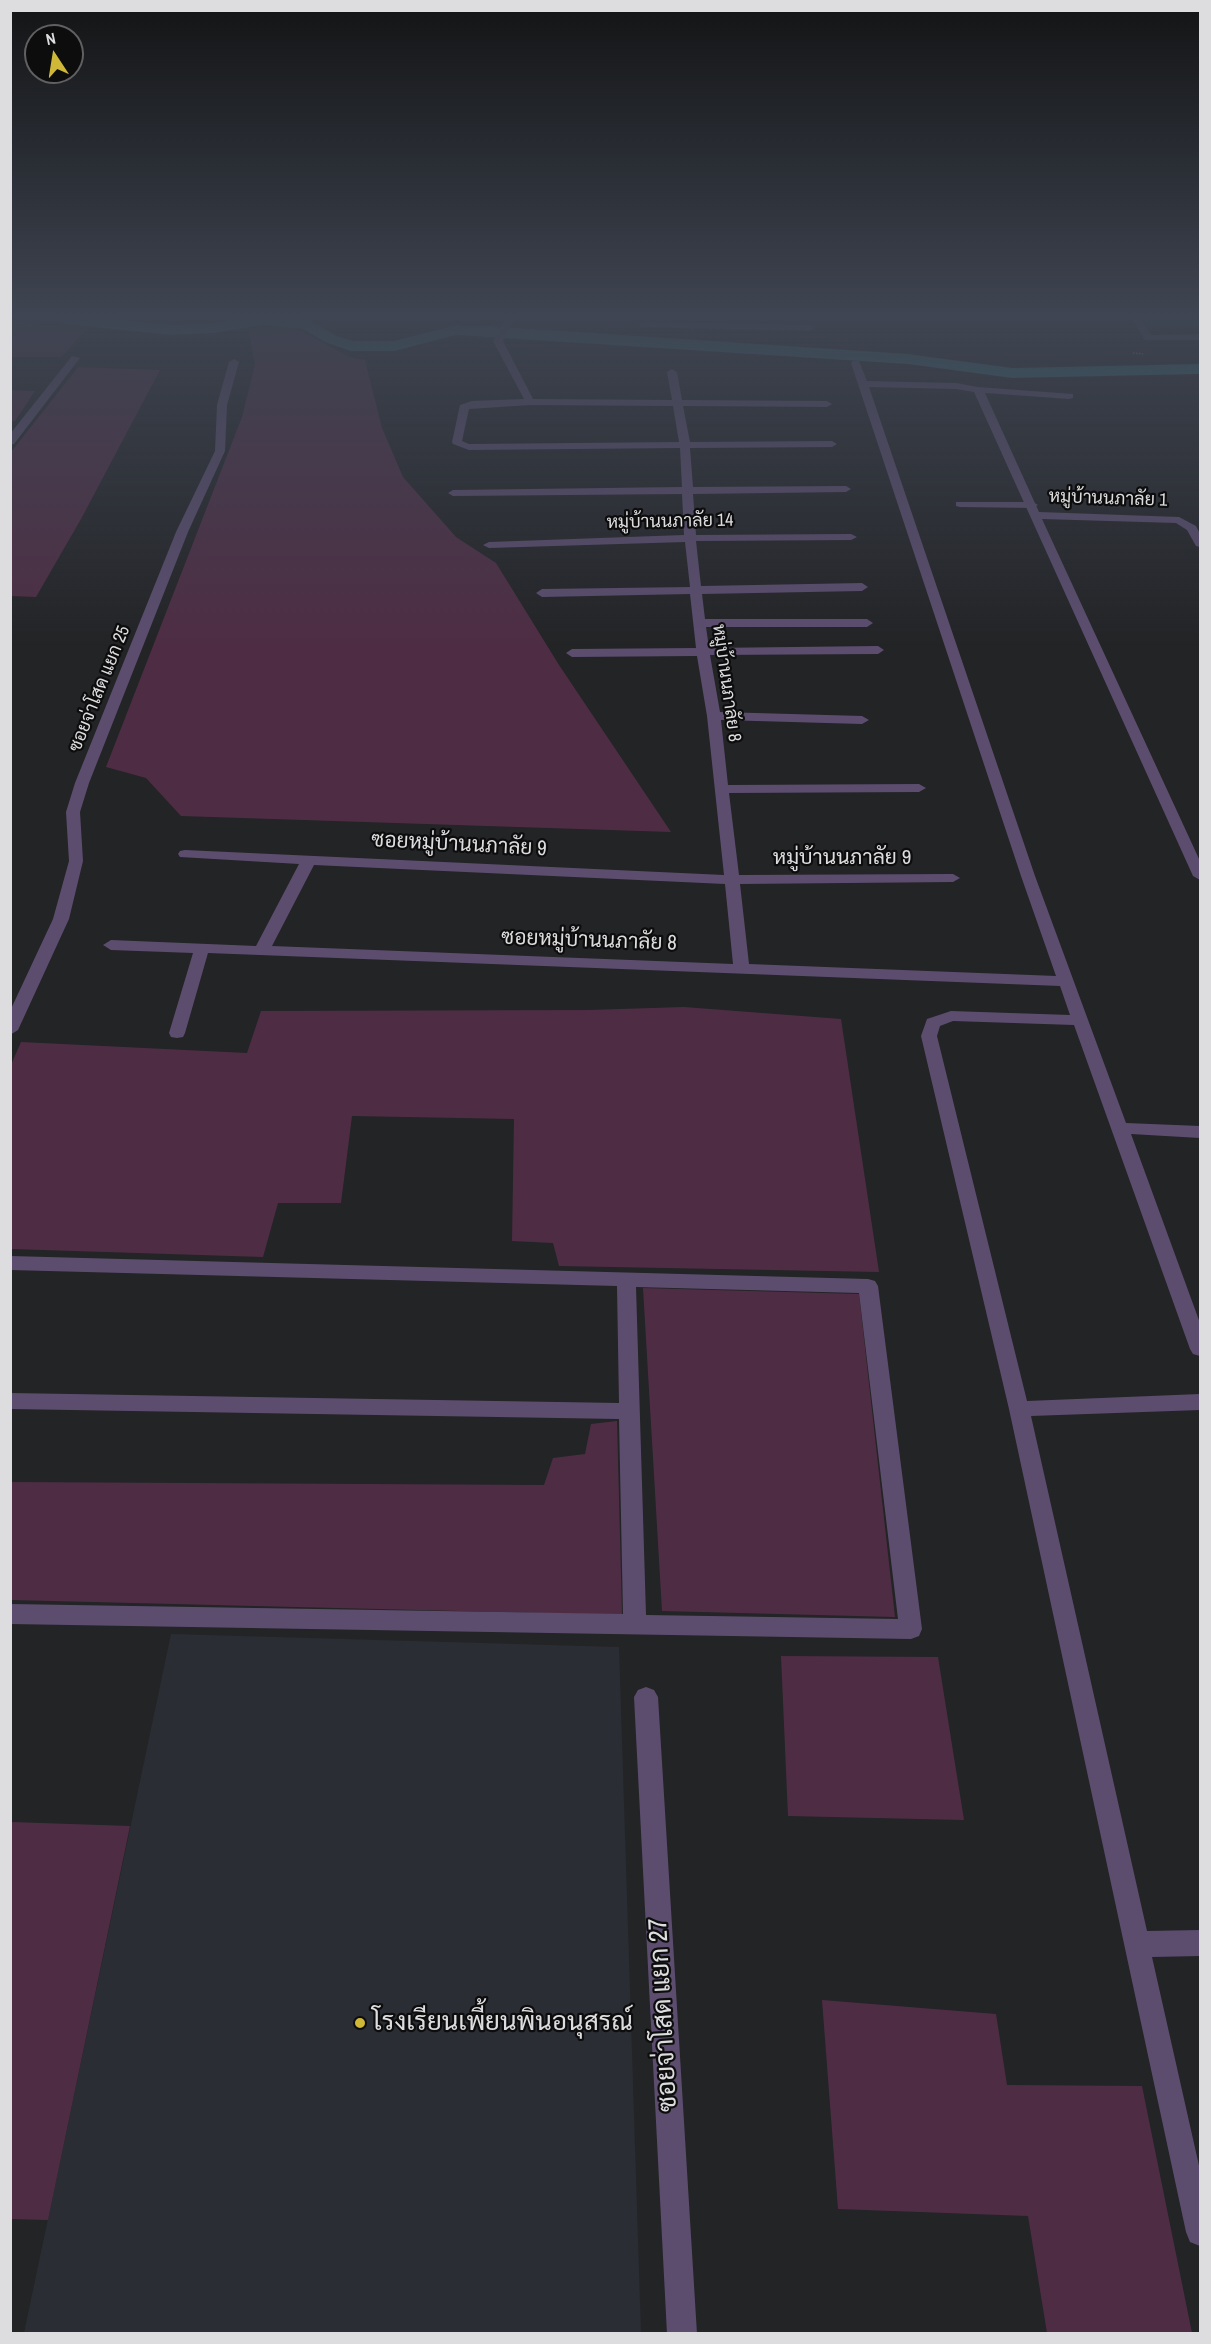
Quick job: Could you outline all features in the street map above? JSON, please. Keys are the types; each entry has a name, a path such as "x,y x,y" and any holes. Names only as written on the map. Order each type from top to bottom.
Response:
{"street":[{"name":"ซอยจ่าโสด แยก 25","path":"10,1030 61,919 76,861 73,812 82,783 182,532 220,451 222,428"},
{"path":"460,428 457,442 469,447 832,444"},
{"name":"หมู่บ้านนภาลัย 8","path":"683,428 690,538 703,652 714,716 741,968"},
{"path":"878,428 1028,876 1200,1349"},
{"path":"996,428 1200,876"},
{"path":"453,493 846,489"},
{"name":"หมู่บ้านนภาลัย 1","path":"1035,510 1179,520 1192,528 1200,544"},
{"name":"หมู่บ้านนภาลัย 14","path":"489,545 690,538 851,537"},
{"path":"542,593 862,587"},
{"path":"700,623 867,623"},
{"path":"572,653 878,650"},
{"path":"714,716 862,720"},
{"path":"722,789 920,789"},
{"name":"ซอยหมู่บ้านนภาลัย 9","path":"185,854 309,858 731,880"},
{"path":"262,950 309,858"},
{"name":"หมู่บ้านนภาลัย 9","path":"731,880 953,878"},
{"name":"ซอยหมู่บ้านนภาลัย 8","path":"111,945 1066,981"},
{"path":"177,1033 202,948"},
{"path":"1081,1020 951,1016 933,1023 929,1036 1019,1409 1200,2232"},
{"path":"1119,1128 1200,1132"},
{"path":"10,1263 868,1286 911,1629 10,1614"},
{"path":"626,1280 635,1624"},
{"path":"10,1401 630,1411"},
{"path":"1019,1409 1200,1402"},
{"name":"ซอยจ่าโสด แยก 27","path":"646,1697 682,2334"},
{"path":"1137,1944 1200,1943"}],"lane":[{"path":"960,504 1035,510"}],"shaded area":[{"path":"30,428 129,428 36,597 11,596 11,452"},
{"path":"238,428 382,428 403,477 456,537 496,563 559,665 671,832 181,816 146,778 106,767"},
{"path":"684,1007 841,1019 879,1272 559,1266 553,1243 512,1241 514,1119 352,1116 341,1203 278,1203 263,1257 11,1249 10,1067 21,1042 247,1053 261,1011 589,1010"},
{"path":"643,1288 859,1294 895,1617 662,1611"},
{"path":"617,1421 622,1615 11,1600 11,1482 544,1485 553,1458 585,1454 591,1424"},
{"name":"โรงเรียนเพี้ยนพินอนุสรณ์","path":"171,1634 619,1647 641,2333 24,2333"},
{"path":"781,1656 938,1657 964,1820 788,1816"},
{"path":"11,1822 130,1826 48,2220 11,2219"},
{"path":"822,2000 996,2014 1007,2085 1142,2086 1192,2333 1047,2333 1028,2216 838,2209"}],"place":[{"name":"โรงเรียนเพี้ยนพินอนุสรณ์","path":"360,2023"}]}
